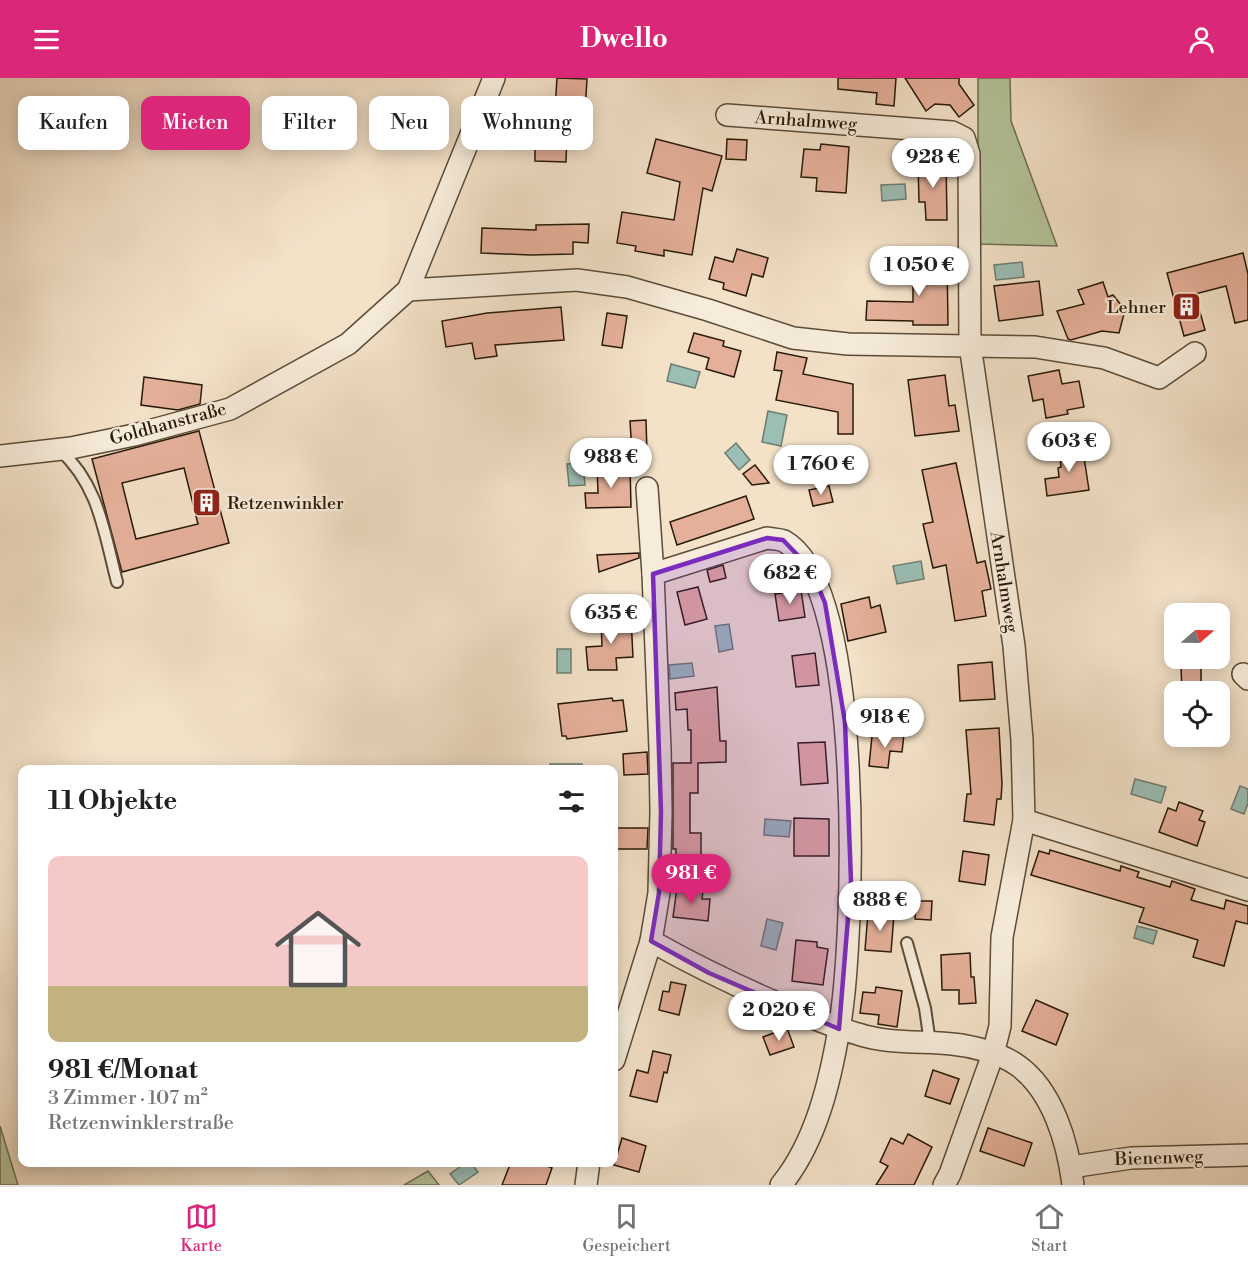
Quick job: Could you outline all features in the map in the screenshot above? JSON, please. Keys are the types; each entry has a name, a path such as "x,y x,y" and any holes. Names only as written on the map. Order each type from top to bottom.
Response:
{"street":[{"name":"Goldhanstraße","path":"0,456 58,449 134,435 230,409 348,344 408,290 494,78"},
{"name":"Arnhalmweg","path":"727,115 952,132 964,138 969,154 970,345 1014,646 1022,740 1024,820 1002,937 1000,1026 967,1131 944,1185"},
{"path":"408,290 577,280 627,287 794,338 848,344 1035,347 1104,358 1159,378 1196,353"},
{"path":"618,1047 651,941 659,893 661,812 653,574 647,488"},
{"path":"653,574 766,538 783,540 798,552 811,569 825,603 845,722 849,788 851,881 847,973 840,1029 825,1093 802,1155 781,1185"},
{"path":"1024,820 1248,890"},
{"path":"651,941 740,988 840,1029 879,1039 967,1046 1017,1064 1047,1099 1058,1121 1066,1143 1072,1176"},
{"name":"Bienenweg","path":"1072,1176 1131,1158 1248,1155"},
{"path":"586,1185 589,1167"}],"lane":[{"path":"58,449 74,462 95,499 117,582"},
{"path":"907,943 925,1008 930,1043"}],"highlighted area":[{"path":"767,538 783,540 811,569 825,603 845,722 851,881 839,1029 709,973 651,941 659,893 661,812 653,574"}],"green space":[{"path":"978,78 1010,78 1011,121 1057,246 978,244"},
{"path":"0,1126 18,1185 0,1185"},
{"path":"428,1171 439,1185 404,1185"}],"water":[{"path":"905,184 906,199 882,201 881,185"},
{"path":"1022,262 1024,277 996,280 994,265"},
{"path":"671,364 700,372 695,388 667,381"},
{"path":"768,411 787,415 781,446 762,442"},
{"path":"736,443 750,460 739,470 725,453"},
{"path":"583,463 585,485 569,486 567,464"},
{"path":"921,561 924,579 897,584 893,566"},
{"path":"729,624 733,649 719,652 715,626"},
{"path":"557,649 571,649 571,673 557,673"},
{"path":"692,663 694,676 670,679 669,665"},
{"path":"550,764 582,764 582,765"},
{"path":"1135,779 1166,787 1161,803 1131,794"},
{"path":"1240,786 1248,789 1248,803 1244,814 1231,809"},
{"path":"765,819 791,821 789,837 764,835"},
{"path":"767,919 783,923 776,950 761,946"},
{"path":"1137,926 1157,931 1153,944 1134,938"},
{"path":"460,1167 474,1167 478,1172 459,1185 450,1174"}],"building":[{"path":"557,78 587,79 586,96 556,96"},
{"path":"838,78 896,78 894,106 876,104 877,93 838,89"},
{"path":"905,78 959,78 959,84 974,105 959,117 950,105 935,104 926,111"},
{"path":"656,139 722,156 712,191 703,188 692,255 664,250 664,256 635,251 636,246 617,243 622,212 674,220 680,182 647,173"},
{"path":"727,139 747,140 746,160 726,159"},
{"path":"821,144 849,147 846,193 816,191 817,178 801,177 804,149 820,150"},
{"path":"535,150 566,150 566,162 535,161"},
{"path":"946,161 947,220 926,220 925,202 919,202 918,162"},
{"path":"589,224 588,243 573,242 573,254 481,253 482,228 536,230 536,225"},
{"path":"737,249 768,258 763,277 752,274 746,296 723,289 724,283 709,279 715,257 733,262"},
{"name":"Lehner","path":"1243,253 1248,274 1248,320 1235,323 1226,286 1195,294 1205,330 1184,336 1167,273"},
{"path":"913,257 947,257 948,325 913,325 913,321 866,320 867,301 913,302"},
{"path":"1039,281 1043,315 999,321 994,286"},
{"path":"1103,282 1108,297 1113,295 1125,310 1119,333 1102,331 1068,339 1057,311 1084,304 1078,290"},
{"path":"561,307 564,340 495,345 497,356 475,359 472,343 446,347 442,321 487,313"},
{"path":"607,313 627,316 622,348 602,345"},
{"path":"694,333 724,341 723,346 741,351 734,377 706,369 709,358 688,352"},
{"path":"777,352 807,358 803,374 853,384 853,434 838,434 838,412 776,400 782,371 774,370"},
{"path":"1059,370 1062,384 1079,381 1084,407 1067,410 1068,414 1046,418 1043,399 1033,401 1028,376"},
{"path":"945,375 949,406 955,405 959,431 915,436 908,380"},
{"path":"144,377 202,385 200,404 178,410 141,405"},
{"path":"646,420 647,454 632,454 630,421"},
{"name":"Retzenwinkler","path":"199,431 229,543 122,572 92,459","holes":["184,468 198,524 136,539 122,483"]},
{"path":"1082,444 1089,490 1047,496 1045,479 1059,477 1058,468 1061,467 1059,448"},
{"path":"956,463 977,563 985,561 991,589 982,591 986,616 955,621 946,565 933,568 923,524 933,522 922,470"},
{"path":"755,465 769,483 752,485 743,474"},
{"path":"630,466 631,507 586,508 585,493 598,493 597,467"},
{"path":"829,486 833,502 813,506 809,490"},
{"path":"746,496 754,519 677,545 670,522"},
{"path":"639,553 639,558 599,572 597,555"},
{"path":"723,565 726,578 710,582 707,570"},
{"path":"698,587 707,619 685,625 677,592"},
{"path":"801,590 805,617 779,621 775,594"},
{"path":"869,597 871,608 880,605 886,632 848,641 841,604"},
{"path":"631,618 633,657 616,658 617,670 588,670 586,647 602,646 601,620"},
{"path":"815,653 819,685 796,687 792,656"},
{"path":"992,662 995,699 960,701 958,665"},
{"path":"1181,669 1201,669 1201,681 1182,681"},
{"path":"717,687 720,741 726,741 726,762 698,763 698,793 690,793 690,833 701,833 701,859 676,858 676,849 673,849 673,763 691,763 691,730 688,730 687,709 676,710 675,693"},
{"path":"612,698 613,701 623,700 627,731 567,739 566,736 562,736 558,704"},
{"path":"999,728 1002,784 1001,799 997,799 994,825 964,821 967,794 971,794 966,730"},
{"path":"904,734 902,752 890,751 888,768 869,766 872,736"},
{"path":"825,742 828,783 801,785 798,743"},
{"path":"647,752 648,774 624,775 623,754"},
{"path":"1179,802 1203,811 1199,820 1205,822 1197,846 1159,832 1168,808 1176,811"},
{"path":"794,818 829,819 829,856 794,856"},
{"path":"618,828 648,828 647,849 618,849"},
{"path":"1050,850 1120,871 1121,866 1139,872 1137,877 1170,887 1172,881 1195,889 1191,900 1224,909 1226,900 1248,906 1248,924 1236,921 1224,966 1193,957 1198,940 1139,922 1144,908 1031,875 1039,851 1049,854"},
{"path":"963,851 989,855 985,885 959,881"},
{"path":"677,888 703,891 702,899 710,899 708,921 673,917"},
{"path":"916,901 932,901 931,920 915,919"},
{"path":"868,913 894,915 891,952 865,950"},
{"path":"796,940 817,942 817,947 828,949 823,985 792,981"},
{"path":"970,953 971,977 974,977 976,1003 959,1004 959,990 942,990 941,955"},
{"path":"671,982 686,985 679,1015 659,1010 663,991 669,992"},
{"path":"876,987 902,991 897,1027 878,1024 879,1015 860,1013 863,992 875,993"},
{"path":"1036,1000 1068,1014 1056,1045 1022,1031"},
{"path":"787,1028 794,1047 770,1055 763,1037"},
{"path":"653,1051 671,1055 667,1073 664,1072 657,1102 630,1096 637,1070 648,1073"},
{"path":"933,1070 959,1079 950,1104 925,1096"},
{"path":"988,1128 1032,1143 1024,1166 980,1151"},
{"path":"908,1134 932,1147 914,1185 876,1185 888,1166 880,1162 891,1138 903,1144"},
{"path":"622,1138 646,1146 639,1172 618,1166 618,1152"},
{"path":"509,1167 552,1168 546,1185 502,1185"}],"place":[{"name":"Lehner","path":"1187,307"},
{"name":"Retzenwinkler","path":"206,503"}]}
